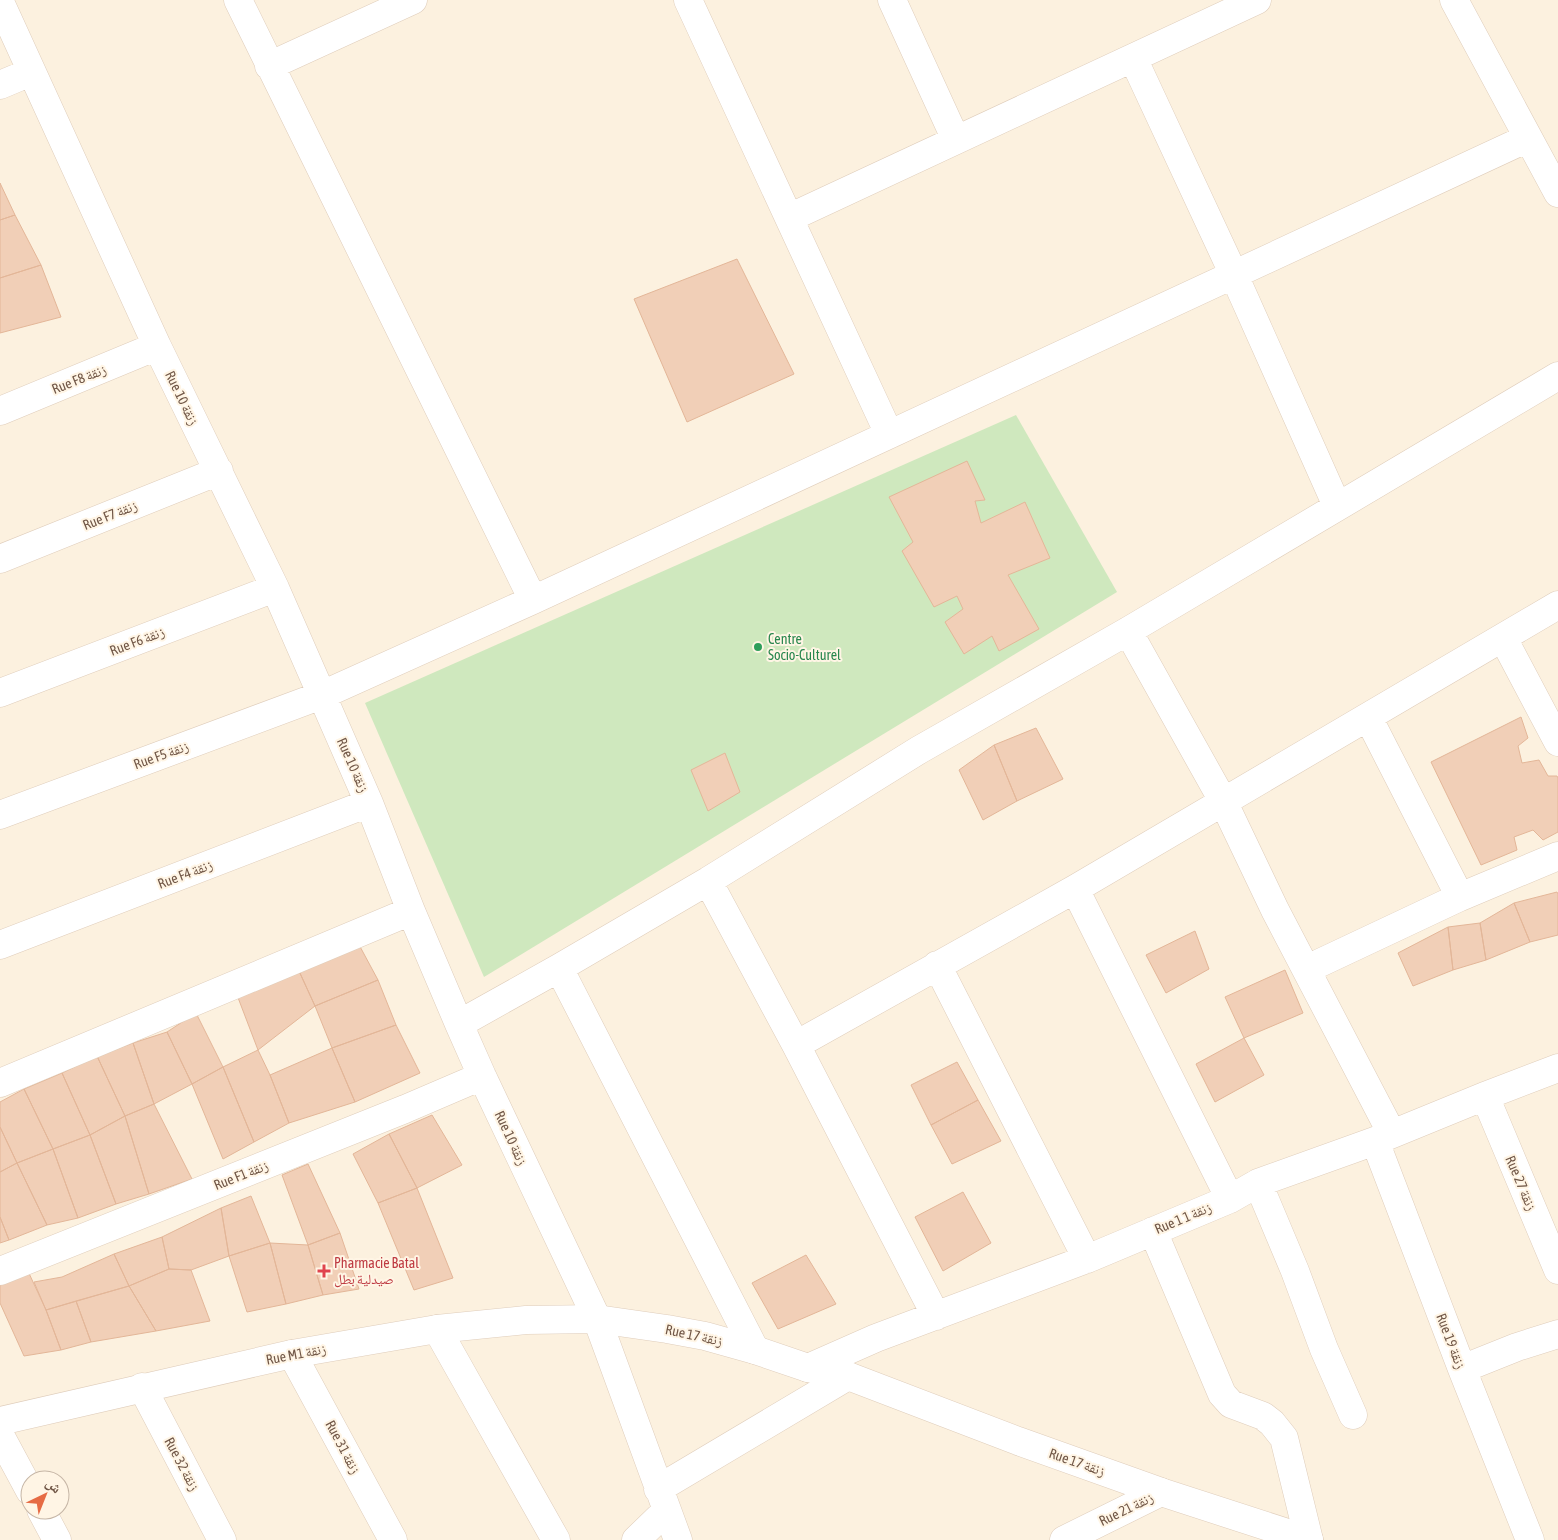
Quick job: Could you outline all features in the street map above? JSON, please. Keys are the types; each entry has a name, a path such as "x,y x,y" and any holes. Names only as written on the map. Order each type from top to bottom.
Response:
{"street":[{"path":"238,0 533,600"},
{"path":"269,66 413,0"},
{"path":"688,0 889,434"},
{"path":"892,0 956,140"},
{"path":"789,218 1133,58 1218,8 1257,0"},
{"path":"1454,0 1558,193"},
{"name":"Rue 10 زنقة","path":"0,2 157,346 275,588 369,803 458,1024 597,1319 678,1540"},
{"path":"1133,58 1234,275 1337,506"},
{"path":"0,85 32,72"},
{"name":"Rue F5 زنقة","path":"0,815 322,696 1528,138"},
{"name":"Rue F8 زنقة","path":"0,411 157,346"},
{"path":"458,1024 559,968 708,881 919,750 1128,631 1558,376"},
{"name":"Rue F7 زنقة","path":"0,559 219,471"},
{"name":"Rue F6 زنقة","path":"0,693 275,588"},
{"path":"796,1045 1075,889 1558,605"},
{"name":"Rue 19 زنقة","path":"1128,631 1223,801 1275,910 1306,969 1384,1137 1462,1369 1530,1540"},
{"path":"1503,638 1558,742"},
{"path":"1368,718 1460,897"},
{"name":"Rue F4 زنقة","path":"0,946 369,803"},
{"path":"1306,969 1460,897 1558,856"},
{"path":"708,881 796,1045 936,1316"},
{"path":"1075,889 1230,1199"},
{"path":"0,1083 411,911"},
{"path":"937,965 1087,1259"},
{"path":"559,968 755,1350"},
{"name":"Rue 1 زنقة 1","path":"808,1368 876,1338 1087,1259 1230,1199 1258,1184 1384,1137 1558,1068"},
{"name":"Rue F1 زنقة","path":"0,1271 405,1109 482,1076"},
{"name":"Rue 27 زنقة","path":"1485,1096 1558,1270"},
{"path":"1258,1184 1295,1271 1324,1349 1353,1415"},
{"path":"1153,1231 1222,1394 1231,1404 1264,1416 1284,1438 1309,1540"},
{"name":"Rue 17 زنقة","path":"597,1319 696,1334 755,1350 808,1368 848,1376 1018,1441 1161,1492 1309,1540"},
{"name":"Rue M1 زنقة","path":"0,1420 292,1354 438,1329 526,1320 597,1319"},
{"path":"438,1329 556,1540"},
{"path":"1462,1369 1517,1347 1558,1334"},
{"name":"Rue 31 زنقة","path":"292,1354 393,1540"},
{"path":"636,1540 662,1500 848,1376"},
{"name":"Rue 32 زنقة","path":"142,1388 222,1540"},
{"path":"0,1435 20,1472"},
{"name":"Rue 21 زنقة","path":"1064,1540 1161,1492"},
{"path":"46,1520 57,1540"}],"green space":[{"name":"Centre Socio-Culturel","path":"1016,415 1117,592 484,977 365,703"}],"building":[{"path":"0,183 15,215 0,220"},
{"path":"15,215 41,265 0,278 0,220"},
{"path":"737,259 794,374 687,422 634,299"},
{"path":"41,265 61,317 0,333 0,278"},
{"path":"967,461 985,500 975,501 981,523 1025,502 1050,558 1008,575 1039,629 999,651 992,636 964,654 945,622 963,609 957,596 934,607 902,551 913,542 889,497"},
{"path":"1521,717 1528,738 1518,746 1522,763 1539,760 1548,776 1557,776 1558,778 1558,832 1543,840 1533,830 1514,837 1517,850 1481,865 1431,762"},
{"path":"1036,728 1063,779 1017,801 994,745"},
{"path":"994,745 1017,801 983,820 959,770"},
{"path":"725,753 740,792 708,811 691,770"},
{"path":"1557,892 1558,935 1530,942 1514,903"},
{"path":"1514,903 1530,942 1486,960 1480,923"},
{"path":"1480,923 1486,960 1453,970 1448,927"},
{"path":"1448,927 1453,970 1413,986 1398,953"},
{"path":"1195,931 1209,969 1166,993 1146,955"},
{"path":"357,941 378,980 315,1006 299,971"},
{"path":"1285,970 1303,1013 1244,1038 1225,997"},
{"path":"299,971 315,1006 258,1050 237,995"},
{"path":"378,980 396,1025 332,1048 315,1006"},
{"path":"196,1013 223,1067 192,1084 167,1032"},
{"path":"396,1025 420,1073 355,1102 332,1048"},
{"path":"167,1032 192,1084 154,1104 133,1043"},
{"path":"1244,1038 1264,1075 1215,1102 1196,1064"},
{"path":"133,1043 154,1104 125,1116 97,1056"},
{"path":"332,1048 355,1102 289,1123 270,1075"},
{"path":"258,1050 289,1123 254,1142 223,1067"},
{"path":"97,1056 125,1116 90,1135 62,1073"},
{"path":"957,1062 978,1100 931,1125 911,1085"},
{"path":"223,1067 254,1142 223,1159 192,1084"},
{"path":"62,1073 90,1135 53,1149 24,1089"},
{"path":"24,1089 53,1149 17,1163 0,1127 0,1102"},
{"path":"978,1100 1001,1141 952,1164 931,1125"},
{"path":"154,1104 192,1179 149,1194 125,1116"},
{"path":"432,1115 462,1165 417,1188 389,1134"},
{"path":"125,1116 149,1194 116,1204 90,1135"},
{"path":"0,1127 17,1163 0,1172"},
{"path":"389,1134 417,1188 378,1203 353,1154"},
{"path":"90,1135 116,1204 78,1218 53,1149"},
{"path":"53,1149 78,1218 47,1225 17,1163"},
{"path":"17,1163 47,1225 9,1240 0,1217 0,1172"},
{"path":"308,1164 340,1233 308,1245 282,1175"},
{"path":"417,1188 453,1278 414,1290 378,1203"},
{"path":"963,1192 991,1243 943,1271 915,1217"},
{"path":"251,1196 270,1243 229,1256 221,1208"},
{"path":"221,1208 229,1256 191,1270 169,1269 162,1237"},
{"path":"0,1217 9,1240 0,1243"},
{"path":"340,1233 359,1289 323,1295 308,1245"},
{"path":"162,1237 169,1269 129,1286 114,1254"},
{"path":"270,1243 286,1304 247,1312 229,1256"},
{"path":"270,1243 308,1245 323,1295 286,1304"},
{"path":"114,1254 129,1286 46,1310 34,1282 62,1277"},
{"path":"806,1255 836,1304 778,1329 752,1283"},
{"path":"27,1269 46,1310 61,1350 24,1356 0,1303 0,1282"},
{"path":"169,1269 191,1270 210,1321 156,1331 129,1286"},
{"path":"129,1286 156,1331 91,1342 76,1301"},
{"path":"76,1301 91,1342 61,1350 46,1310"}],"place":[{"name":"Centre Socio-Culturel","path":"758,647"},
{"name":"Pharmacie Batal صيدلية بطل","path":"324,1271"}]}
